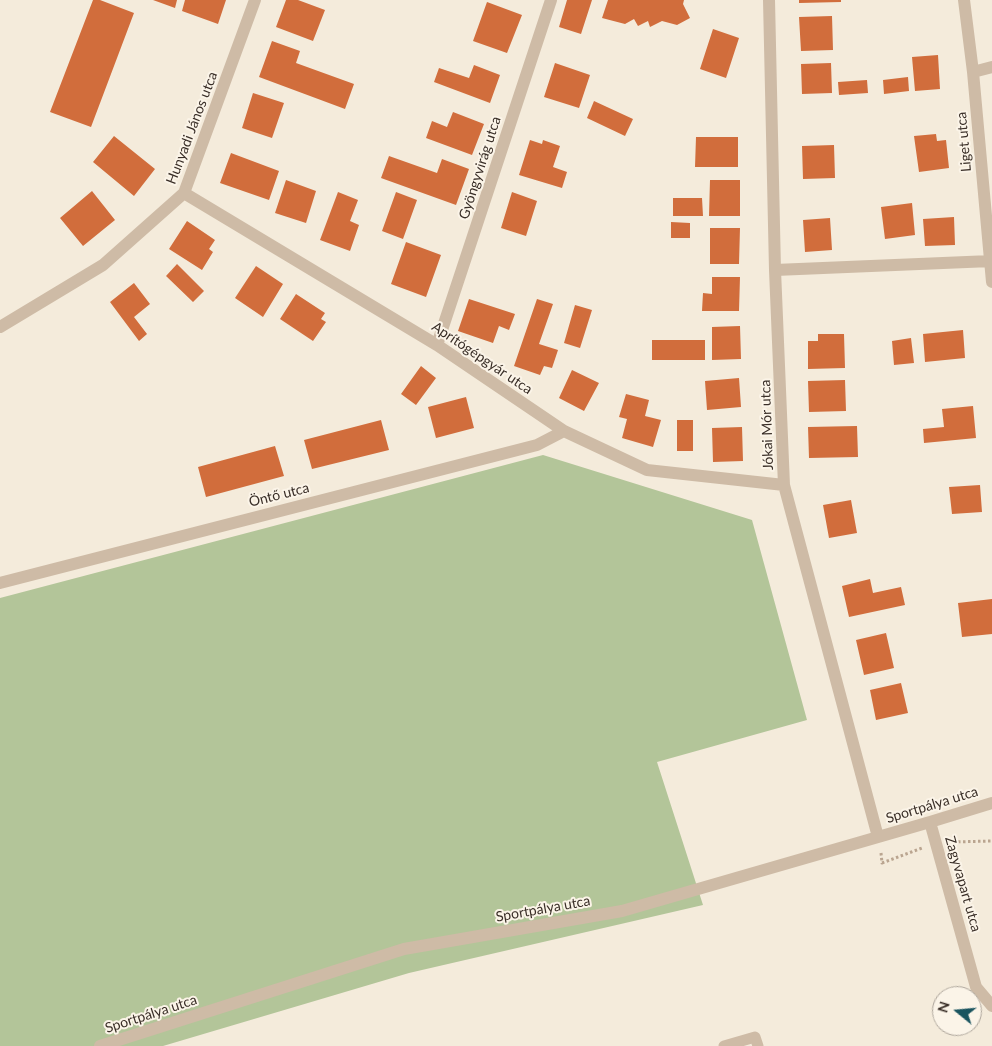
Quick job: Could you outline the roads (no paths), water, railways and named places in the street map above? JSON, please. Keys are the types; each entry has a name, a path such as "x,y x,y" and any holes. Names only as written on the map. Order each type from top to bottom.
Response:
{"street":[{"name":"Hunyadi János utca","path":"0,327 103,265 184,193 255,0"},
{"name":"Gyöngyvirág utca","path":"437,345 551,0"},
{"name":"Jókai Mór utca","path":"770,0 775,270 784,485 878,837"},
{"name":"Liget utca","path":"964,0 992,282"},
{"path":"972,72 992,67"},
{"name":"Aprítógépgyár utca","path":"184,193 437,345 564,431 647,470 784,485"},
{"path":"775,270 991,261"},
{"name":"Öntő utca","path":"0,583 537,445 564,431"},
{"name":"Sportpálya utca","path":"100,1046 404,948 622,911 992,803"},
{"name":"Zagyvapart utca","path":"930,822 976,988 992,1006"}],"lane":[{"path":"724,1046 755,1037 758,1046"}]}
